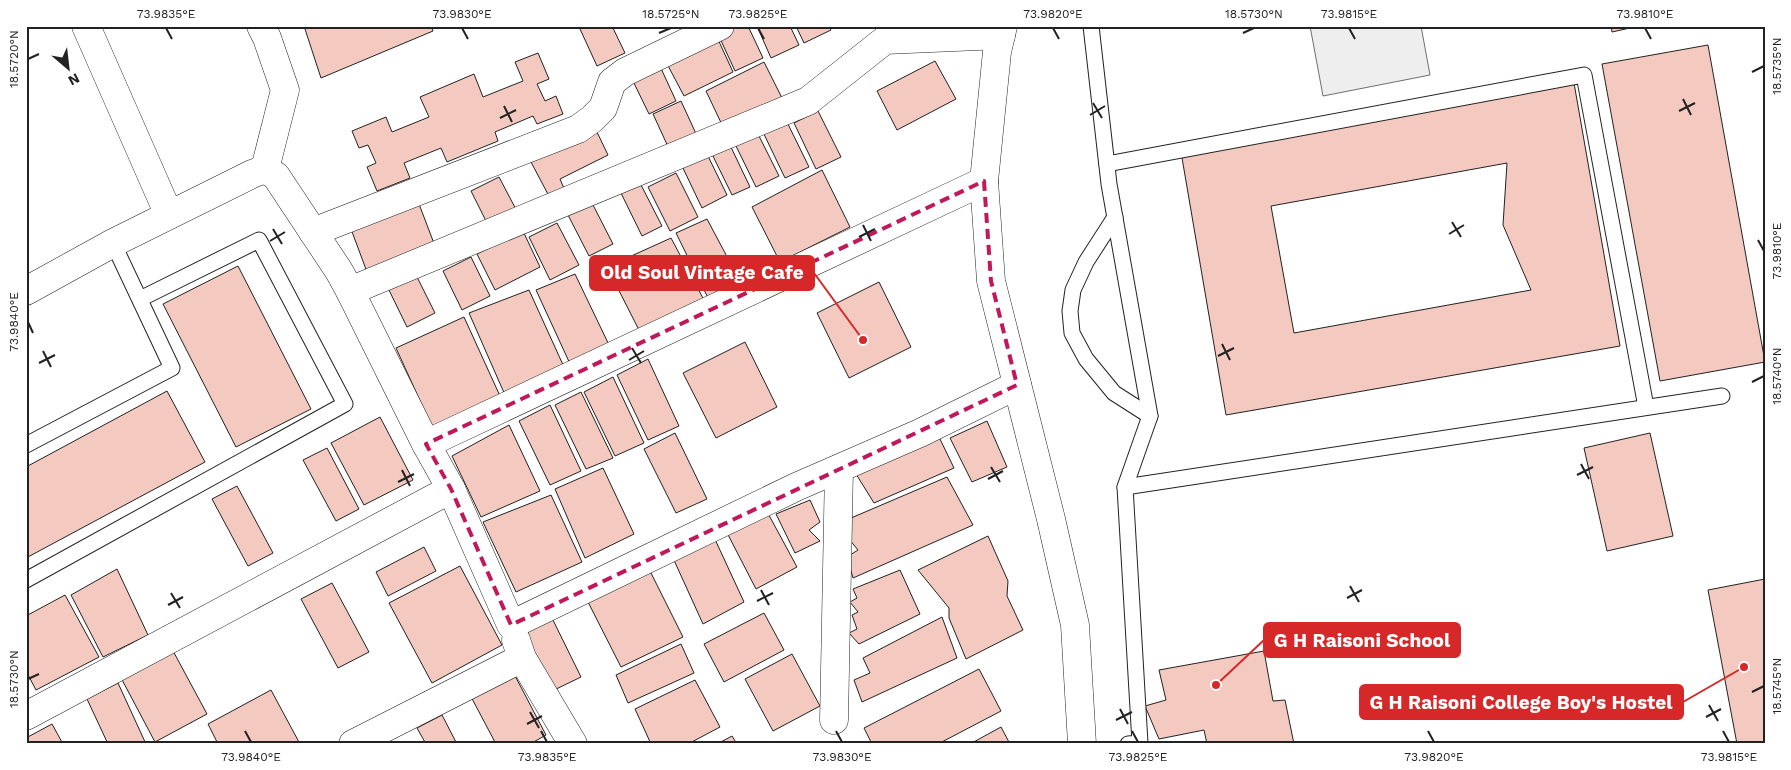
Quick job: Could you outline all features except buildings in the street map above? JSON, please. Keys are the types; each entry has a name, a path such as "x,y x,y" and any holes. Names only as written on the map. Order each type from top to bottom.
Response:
{"street":[{"path":"86,26 169,215"},
{"path":"261,26 285,90 265,169"},
{"path":"313,232 578,129 603,108 612,82 625,72 720,26"},
{"path":"350,291 808,102 878,33 1002,30 997,52 984,181 991,280 1052,519 1075,624 1082,744"},
{"path":"26,291 169,215 265,169"},
{"path":"265,169 276,176 350,291 426,444 451,489 511,625 522,658 574,744"},
{"path":"426,444 984,181"},
{"path":"511,625 787,492 920,433 1017,385"},
{"path":"834,720 839,469"},
{"path":"26,716 451,489"},
{"path":"353,744 522,658"}],"lane":[{"path":"1091,26 1115,217 1150,416 1125,487 1136,743"},
{"path":"1107,164 1584,75 1646,407"},
{"path":"1115,217 1086,262 1073,290 1070,311 1072,333 1086,359 1114,393 1150,416"},
{"path":"26,580 345,404 259,240 140,299"},
{"path":"26,445 172,368 113,244"},
{"path":"1125,487 1722,396"}],"highlighted area":[{"path":"984,181 991,281 1017,385 511,625 451,489 426,444"}],"shaded area":[{"path":"1310,26 1421,26 1430,75 1323,96"}],"place":[{"name":"Old Soul Vintage Cafe","path":"863,340"},
{"name":"G H Raisoni College Boy's Hostel","path":"1744,667"},
{"name":"G H Raisoni School","path":"1216,685"}]}
